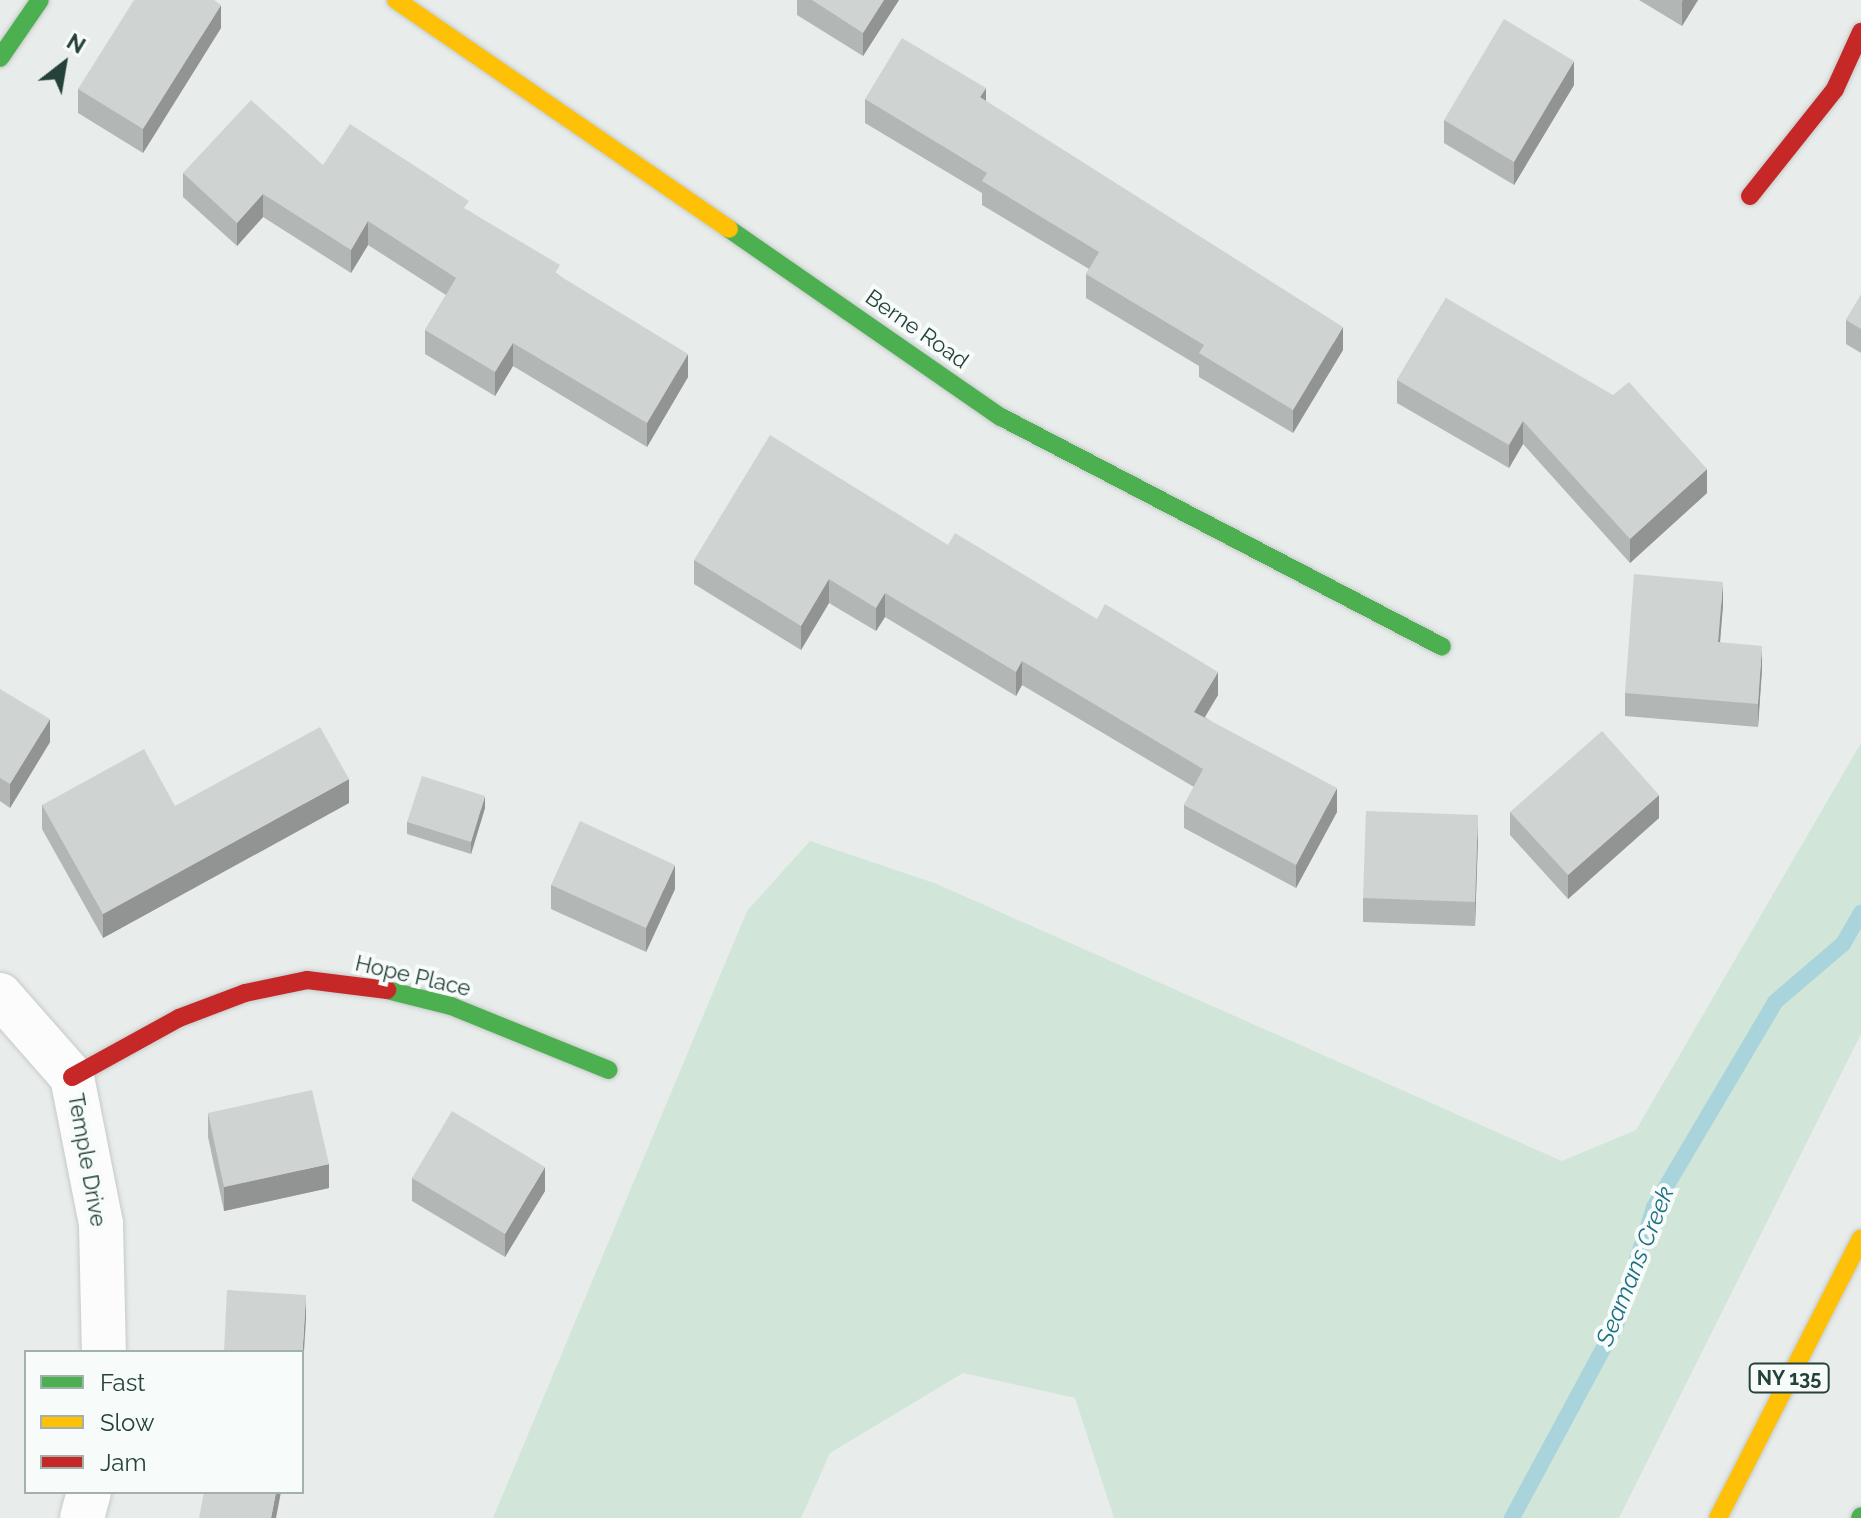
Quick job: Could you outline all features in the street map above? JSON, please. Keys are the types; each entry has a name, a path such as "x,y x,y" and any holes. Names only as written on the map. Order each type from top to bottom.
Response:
{"main road":[{"path":"0,58 40,0"},
{"name":"Berne Road","path":"396,0 1001,417 1442,647"},
{"path":"1750,196 1835,89 1861,32"},
{"name":"Hope Place","path":"72,1077 179,1018 245,993 307,980 372,986 451,1006 609,1070"},
{"name":"NY 135","path":"1718,1518 1861,1239"}],"street":[{"name":"Temple Drive","path":"0,995 72,1077 101,1224 104,1350"},
{"path":"82,1518 88,1494"}],"green space":[{"path":"1861,743 1861,1034 1619,1518 1114,1518 1075,1398 963,1373 830,1453 801,1518 493,1518 747,911 810,841 937,884 1562,1161 1636,1130"}],"building":[{"path":"134,0 214,0 221,5 143,129 78,89"},
{"path":"812,0 884,0 863,33"},
{"path":"1504,19 1574,61 1514,162 1444,120"},
{"path":"902,38 986,88 980,97 1343,327 1293,410 1199,353 1204,345 1086,274 1099,252 982,181 987,173 865,99"},
{"path":"251,100 323,165 350,124 469,201 464,208 560,265 555,273 688,354 647,423 513,343 495,372 425,330 456,278 368,221 351,250 263,194 237,223 183,173"},
{"path":"1861,295 1861,329 1846,320"},
{"path":"1446,298 1613,395 1629,382 1707,469 1630,539 1523,421 1509,445 1397,380"},
{"path":"770,435 948,545 955,533 1097,619 1105,604 1218,672 1194,712 1337,788 1296,865 1184,805 1203,769 1022,661 1016,672 885,593 876,608 829,579 801,626 694,560"},
{"path":"1634,574 1723,582 1718,642 1762,646 1758,704 1625,693"},
{"path":"0,689 50,719 10,784 0,778"},
{"path":"320,727 349,779 103,914 42,805 144,749 175,806"},
{"path":"1602,731 1659,795 1568,875 1510,812"},
{"path":"422,776 485,796 471,842 407,822"},
{"path":"1366,811 1478,815 1475,902 1363,898"},
{"path":"580,821 675,865 646,928 551,885"},
{"path":"312,1090 329,1164 224,1187 208,1113"},
{"path":"452,1111 545,1167 505,1234 412,1178"},
{"path":"227,1290 306,1295 303,1350 224,1350"},
{"path":"204,1494 276,1494 271,1518 199,1518"}],"waterway":[{"name":"Seamans Creek","path":"1512,1518 1616,1325 1654,1207 1775,1002 1843,944 1861,913"}],"traffic: fast":[{"path":"0,58 40,0"},
{"path":"729,229 1001,417 1442,647"},
{"path":"387,990 451,1006 609,1070"}],"traffic: slow":[{"path":"396,0 729,229"},
{"path":"1718,1518 1861,1239"}],"traffic: jam":[{"path":"1750,196 1835,89 1861,32"},
{"path":"72,1077 179,1018 245,993 307,980 387,990"}]}
